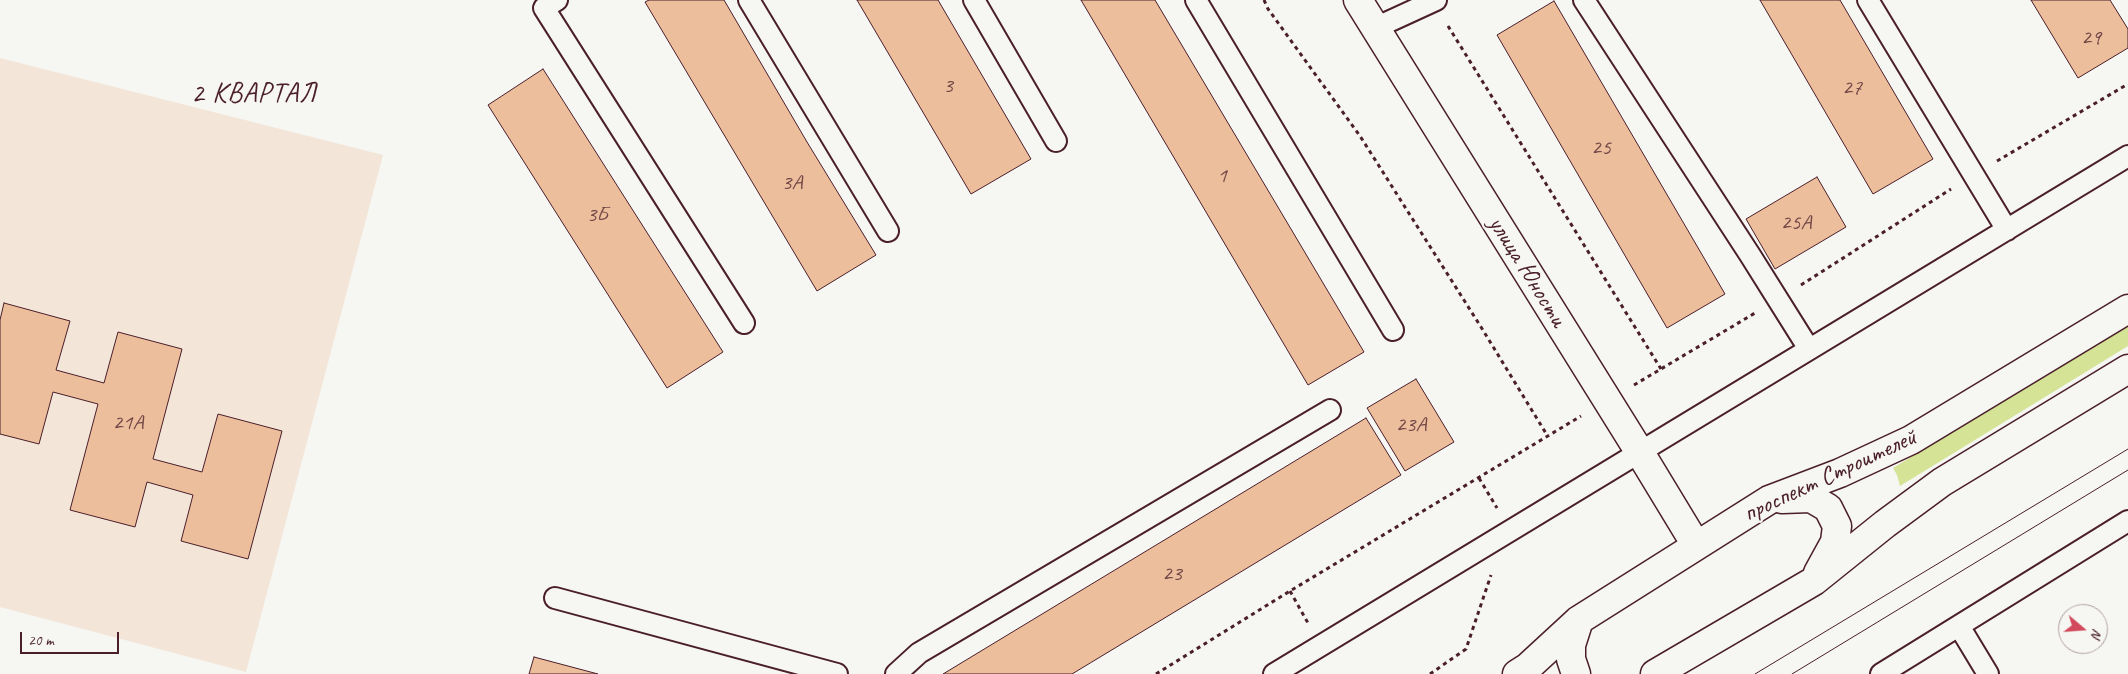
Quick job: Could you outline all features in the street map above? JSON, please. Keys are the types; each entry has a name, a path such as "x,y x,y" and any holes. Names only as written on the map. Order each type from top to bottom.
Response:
{"main road":[{"name":"улица Юности","path":"1358,0 1640,451 1696,545"},
{"name":"проспект Строителей","path":"1517,674 1528,667 1579,620 1769,500 1840,473 1911,440 2128,309"},
{"path":"1655,674 1814,581 1885,524 1942,482 2128,369"},
{"path":"1769,500 1811,498 1828,508 1837,526 1834,542 1814,581"},
{"path":"1576,674 1571,659 1572,645 1579,620"}],"lane":[{"path":"557,0 544,8 744,323"},
{"path":"750,0 888,231"},
{"path":"974,0 1056,142"},
{"path":"1196,0 1394,330"},
{"path":"1375,28 1436,0"},
{"path":"1584,0 1809,349"},
{"path":"1868,0 2007,230"},
{"path":"1274,674 2128,156"},
{"path":"896,674 918,653 1330,410"},
{"path":"1881,674 2128,521"},
{"path":"555,598 837,674"},
{"path":"1959,626 1988,674"}],"path":[{"path":"1156,674 1547,435 1482,327 1360,136 1268,9 1264,0"},
{"path":"1448,26 1661,369 1777,300 1973,175 2128,84"}],"shaded area":[{"path":"0,58 383,155 246,672 0,607"}],"green space":[{"path":"2128,325 2128,346 1900,486 1893,468"}],"building":[{"path":"649,0 724,0 876,255 817,291 645,2"},
{"path":"857,0 938,0 1031,159 971,194"},
{"path":"1081,0 1155,0 1364,352 1308,385"},
{"path":"1760,0 1840,0 1933,159 1873,194"},
{"path":"2031,0 2110,0 2128,29 2128,48 2078,78"},
{"path":"1554,1 1725,294 1667,328 1497,35"},
{"path":"543,69 723,352 667,388 488,105"},
{"path":"1817,177 1846,227 1775,269 1746,219"},
{"path":"4,303 70,321 56,370 104,383 118,332 182,349 153,459 202,472 218,414 282,431 248,559 181,541 193,495 147,482 135,527 70,510 98,404 53,392 39,444 0,434 0,320"},
{"path":"1416,379 1454,442 1405,471 1367,408"},
{"path":"1366,418 1401,475 1072,674 943,674"},
{"path":"534,657 598,674 529,674"}],"tram line":[{"path":"1755,674 2128,449"},
{"path":"1792,674 2128,470"}],"district":[{"name":"2 КВАРТАЛ","path":"254,95"}]}
